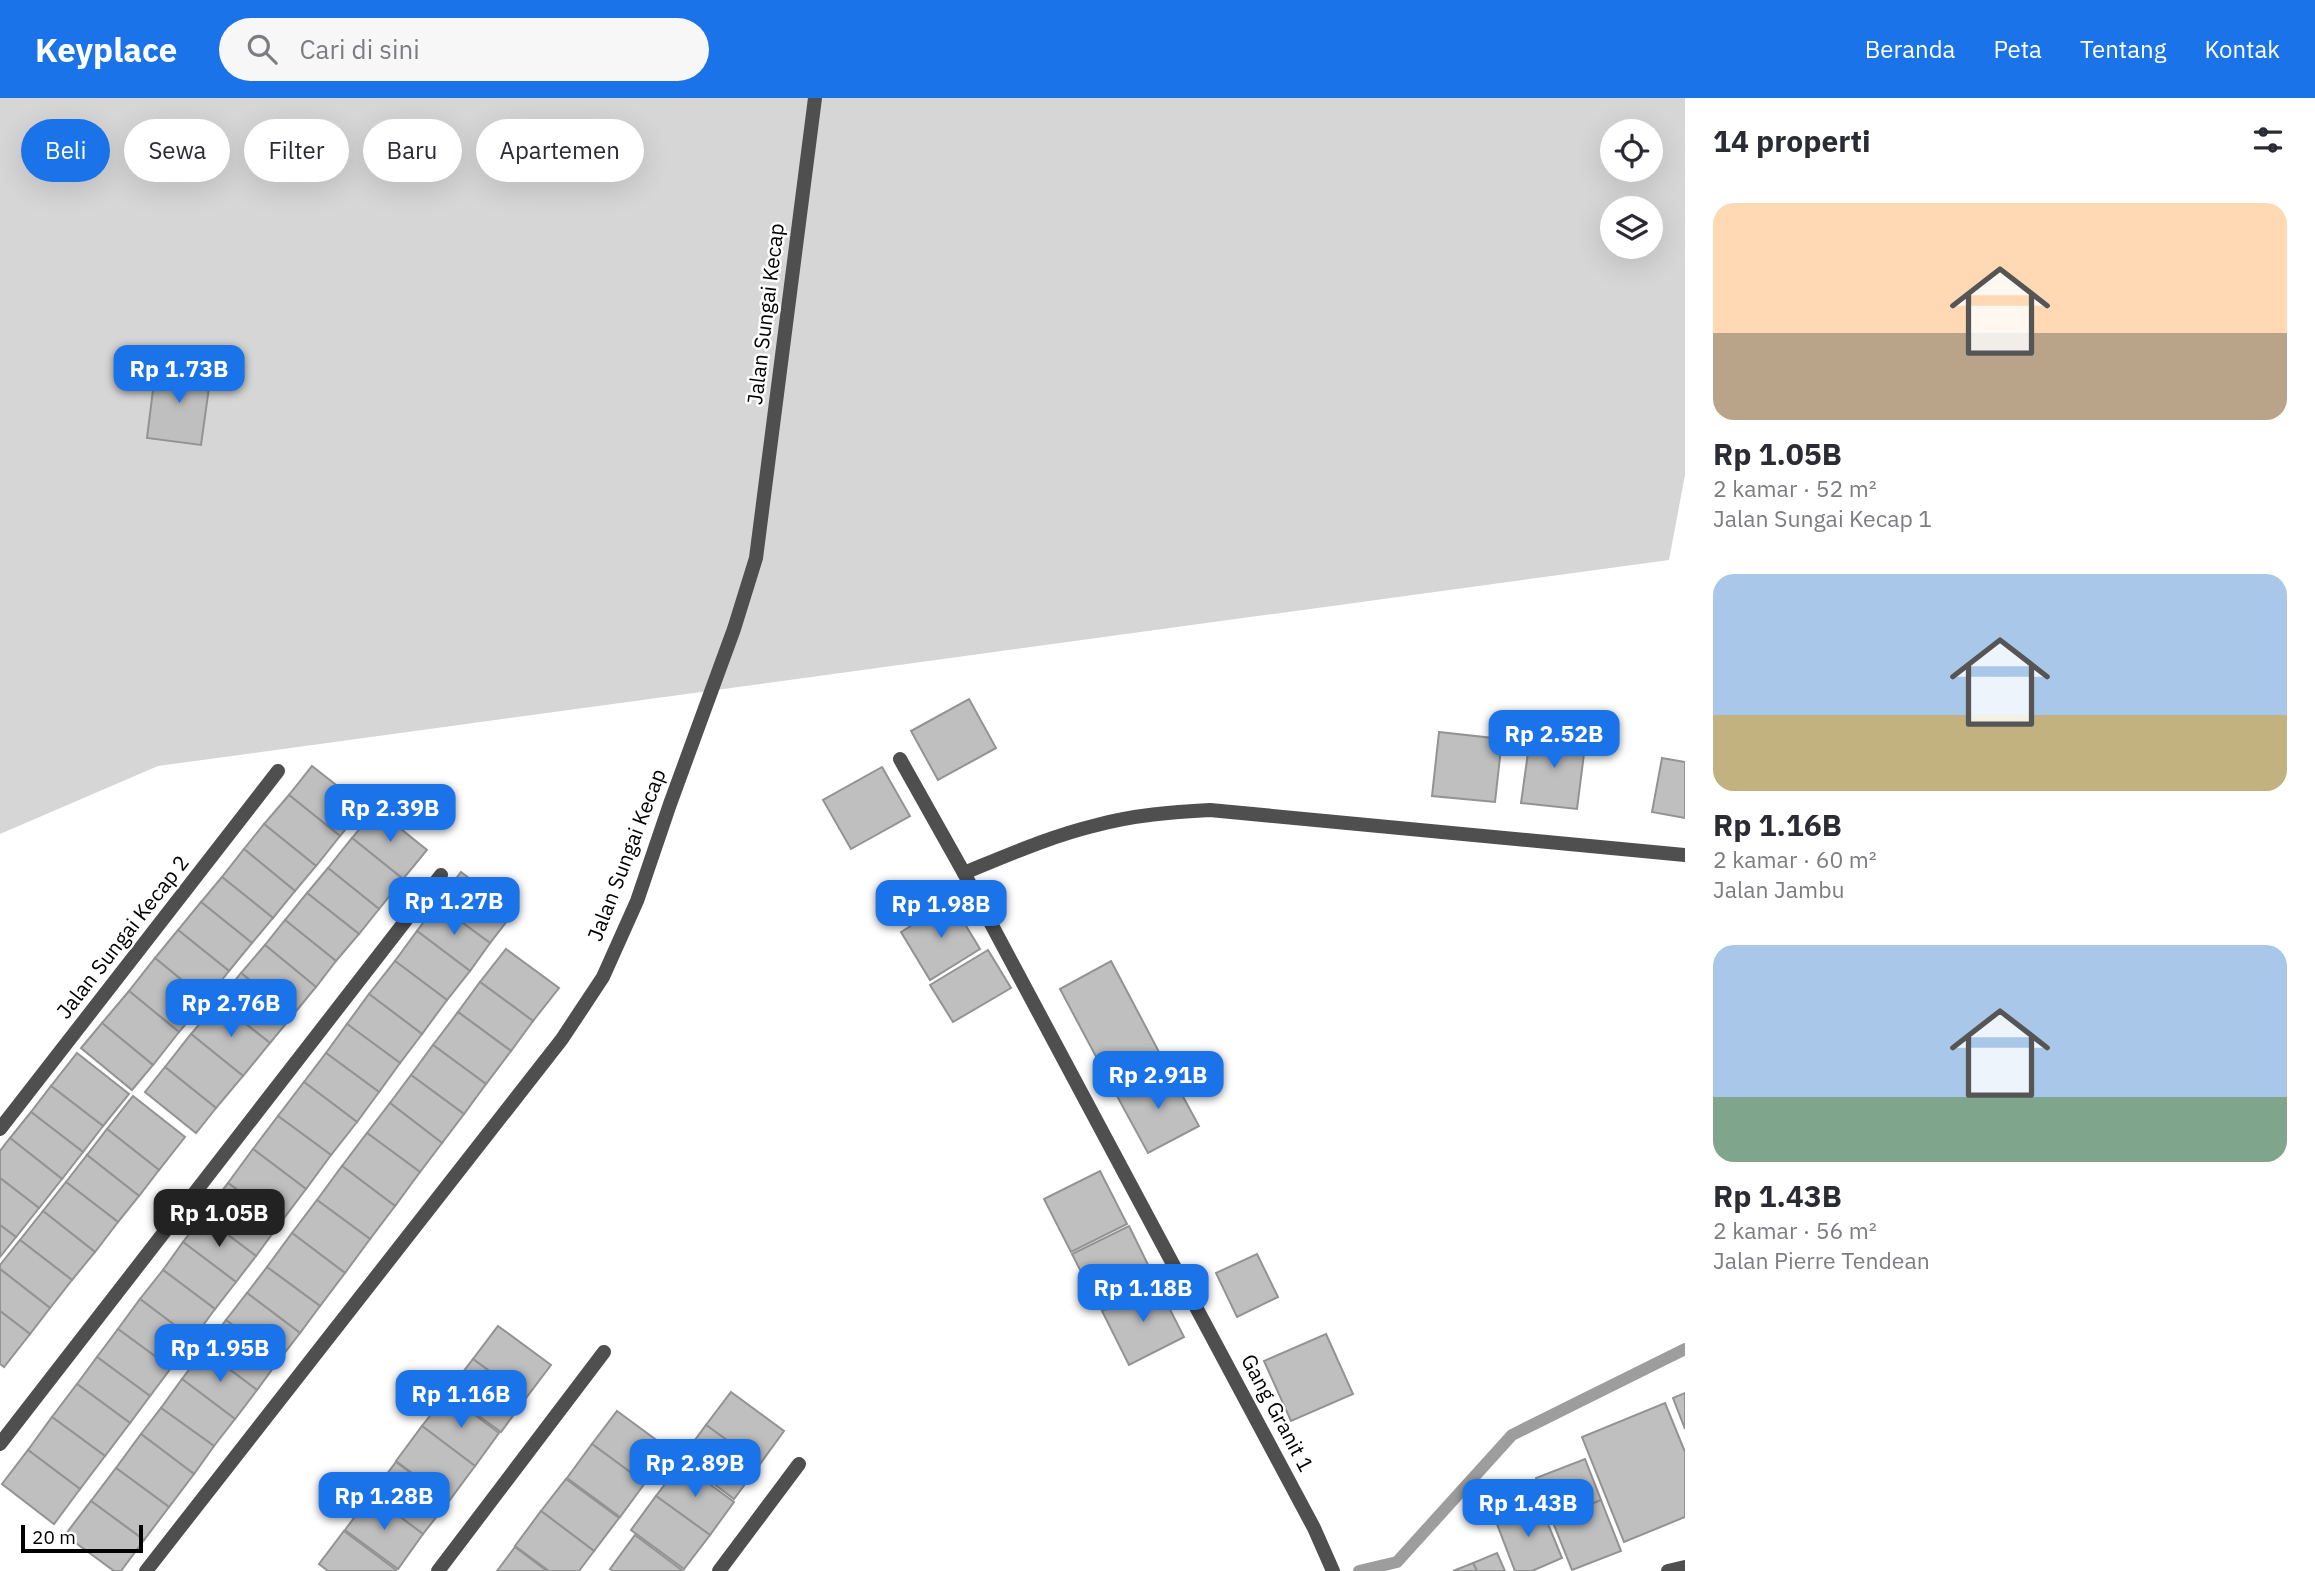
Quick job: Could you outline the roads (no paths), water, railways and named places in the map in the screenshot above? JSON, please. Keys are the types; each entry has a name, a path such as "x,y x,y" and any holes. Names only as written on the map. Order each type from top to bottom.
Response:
{"street":[{"name":"Jalan Sungai Kecap","path":"146,1571 562,1039 603,977 638,901 670,804 734,629 756,558 815,98"},
{"name":"Gang Granit 1","path":"901,759 1314,1528 1334,1571"},
{"name":"Jalan Sungai Kecap 2","path":"0,1129 278,771"},
{"path":"964,873 1048,839 1098,824 1154,814 1210,810 1685,855"},
{"path":"0,1444 441,875"},
{"path":"438,1571 604,1352"},
{"path":"719,1571 799,1464"},
{"path":"1668,1571 1685,1567"}],"waterway":[{"path":"1359,1571 1397,1562 1512,1435 1685,1349"}]}
